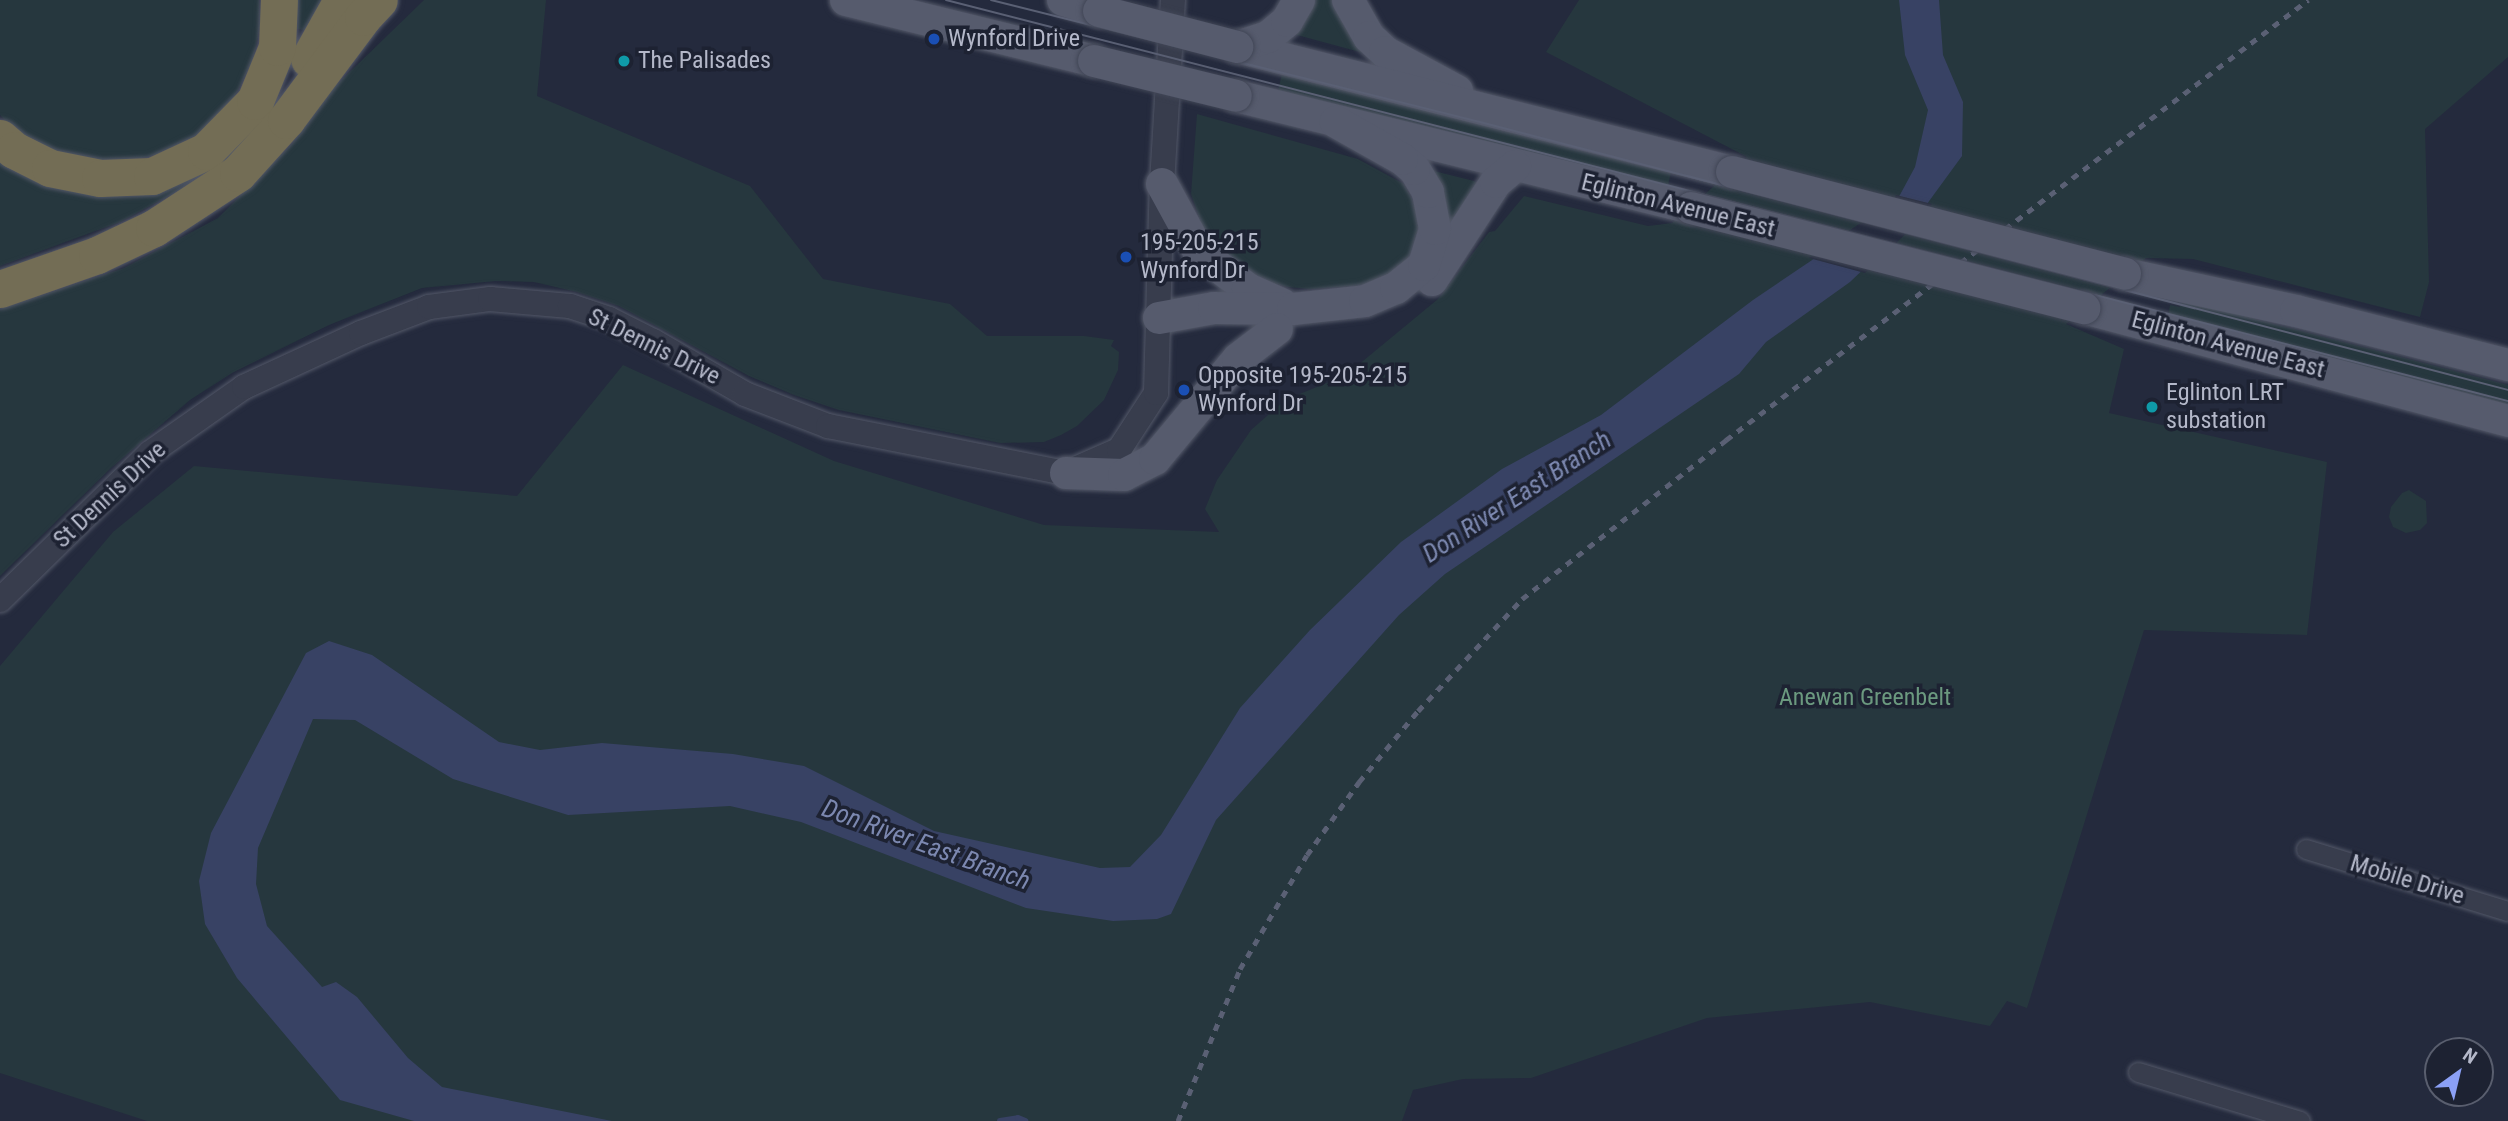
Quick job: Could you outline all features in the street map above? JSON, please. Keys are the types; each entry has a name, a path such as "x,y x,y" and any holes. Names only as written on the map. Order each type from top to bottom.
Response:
{"highway":[{"path":"0,138 14,150 50,168 100,178 152,176 206,151 255,101 277,47 279,0"},
{"path":"0,289 97,255 153,228 238,173 286,120 379,0"},
{"path":"207,193 293,91 337,4"}],"main road":[{"name":"Eglinton Avenue East","path":"846,0 1691,208 2084,308 2508,421"},
{"name":"Eglinton Avenue East","path":"1063,0 2125,274 2296,311 2508,365"},
{"path":"1237,47 1268,37 1287,22 1299,0"},
{"path":"1349,0 1369,37 1385,52 1498,113"},
{"path":"1159,318 1216,330 1285,319 1365,301 1396,288 1424,265 1436,229 1428,192 1414,169 1336,122"},
{"path":"1162,184 1199,252 1285,319 1366,319 1399,307 1432,280 1496,182 1515,166"},
{"path":"1066,473 1124,475 1155,459 1238,359 1285,319"}],"street":[{"path":"1066,473 1119,450 1156,393 1162,184 1173,0"},
{"name":"St Dennis Drive","path":"0,600 150,453 244,387 402,315 429,307 490,299 570,306 609,319 745,394 828,426 1066,473"},
{"name":"Mobile Drive","path":"2306,849 2508,911"},
{"path":"2138,1072 2300,1121"}],"green space":[{"path":"0,0 259,0 260,26 253,60 237,92 221,115 193,139 162,153 121,163 69,157 39,145 13,129 0,115"},
{"path":"289,0 321,0 309,31 289,27"},
{"path":"424,0 546,0 537,96 750,186 823,279 950,304 987,336 1084,336 1114,340 1111,346 1119,352 1118,370 1104,400 1077,426 1061,435 1044,442 1000,443 839,410 794,395 749,376 619,306 577,292 534,282 496,281 422,288 329,325 232,373 190,400 111,468 0,576 0,309 124,268 218,218 292,144 327,94"},
{"path":"1309,0 1339,0 1371,55 1297,35 1295,33"},
{"name":"Anewan Greenbelt","path":"1579,0 2508,0 2508,57 2425,129 2429,282 2420,317 2193,259 2146,258 2066,324 2124,349 2109,413 2327,462 2307,635 2144,630 2027,1008 2007,1001 1990,1026 1870,1002 1707,1018 1531,1078 1463,1079 1413,1090 1402,1121 147,1121 0,1073 0,666 113,532 194,466 517,496 623,365 834,461 1044,525 1219,532 1205,509 1217,480 1251,430 1285,400 1346,375 1438,299 1489,232 1495,231 1524,196 1648,226 1672,223 1747,157 1546,52"},
{"path":"1283,69 1672,168 1667,190 1278,91"},
{"path":"1197,114 1358,159 1404,184 1421,216 1415,251 1405,265 1368,285 1310,289 1264,281 1214,246 1202,226 1191,194"},
{"path":"0,157 217,164 189,185 120,222 0,266"},
{"path":"1430,170 1478,184 1440,255"},
{"path":"2182,300 2508,385 2508,406 2168,317 2170,305 2180,307"},
{"path":"2409,490 2426,501 2427,523 2420,530 2406,533 2393,527 2389,517 2391,507 2402,493"}],"water":[{"name":"Don River East Branch","path":"1899,0 1939,0 1943,55 1963,102 1962,156 1916,219 1850,282 1766,342 1739,374 1445,574 1399,615 1216,820 1171,914 1157,919 1113,921 1026,908 801,822 730,806 568,815 453,779 355,720 313,719 258,848 256,884 267,926 322,987 336,982 357,997 408,1058 442,1087 612,1121 414,1121 340,1100 237,978 205,924 199,881 211,833 306,653 329,641 372,655 499,742 540,750 602,743 733,754 804,766 934,831 1100,868 1130,867 1161,835 1240,708 1310,630 1401,542 1502,469 1601,415 1753,300 1895,204 1915,167 1928,110 1905,55"}],"pier":[{"path":"1896,195 1932,204 1919,221 1865,273 1809,258 1893,201"}],"waterway":[{"path":"1000,1121 1018,1118 1025,1121"}],"tram line":[{"path":"946,0 2508,401"},
{"path":"991,0 1484,123 2508,390"}],"railway":[{"path":"1178,1121 1240,969 1307,855 1359,782 1418,711 1522,599 1726,440 2308,0"}],"place":[{"name":"Wynford Drive","path":"934,39"},
{"name":"The Palisades","path":"624,61"},
{"name":"195-205-215 Wynford Dr","path":"1126,257"},
{"name":"Opposite 195-205-215 Wynford Dr","path":"1184,390"},
{"name":"Eglinton LRT substation","path":"2152,407"}]}
